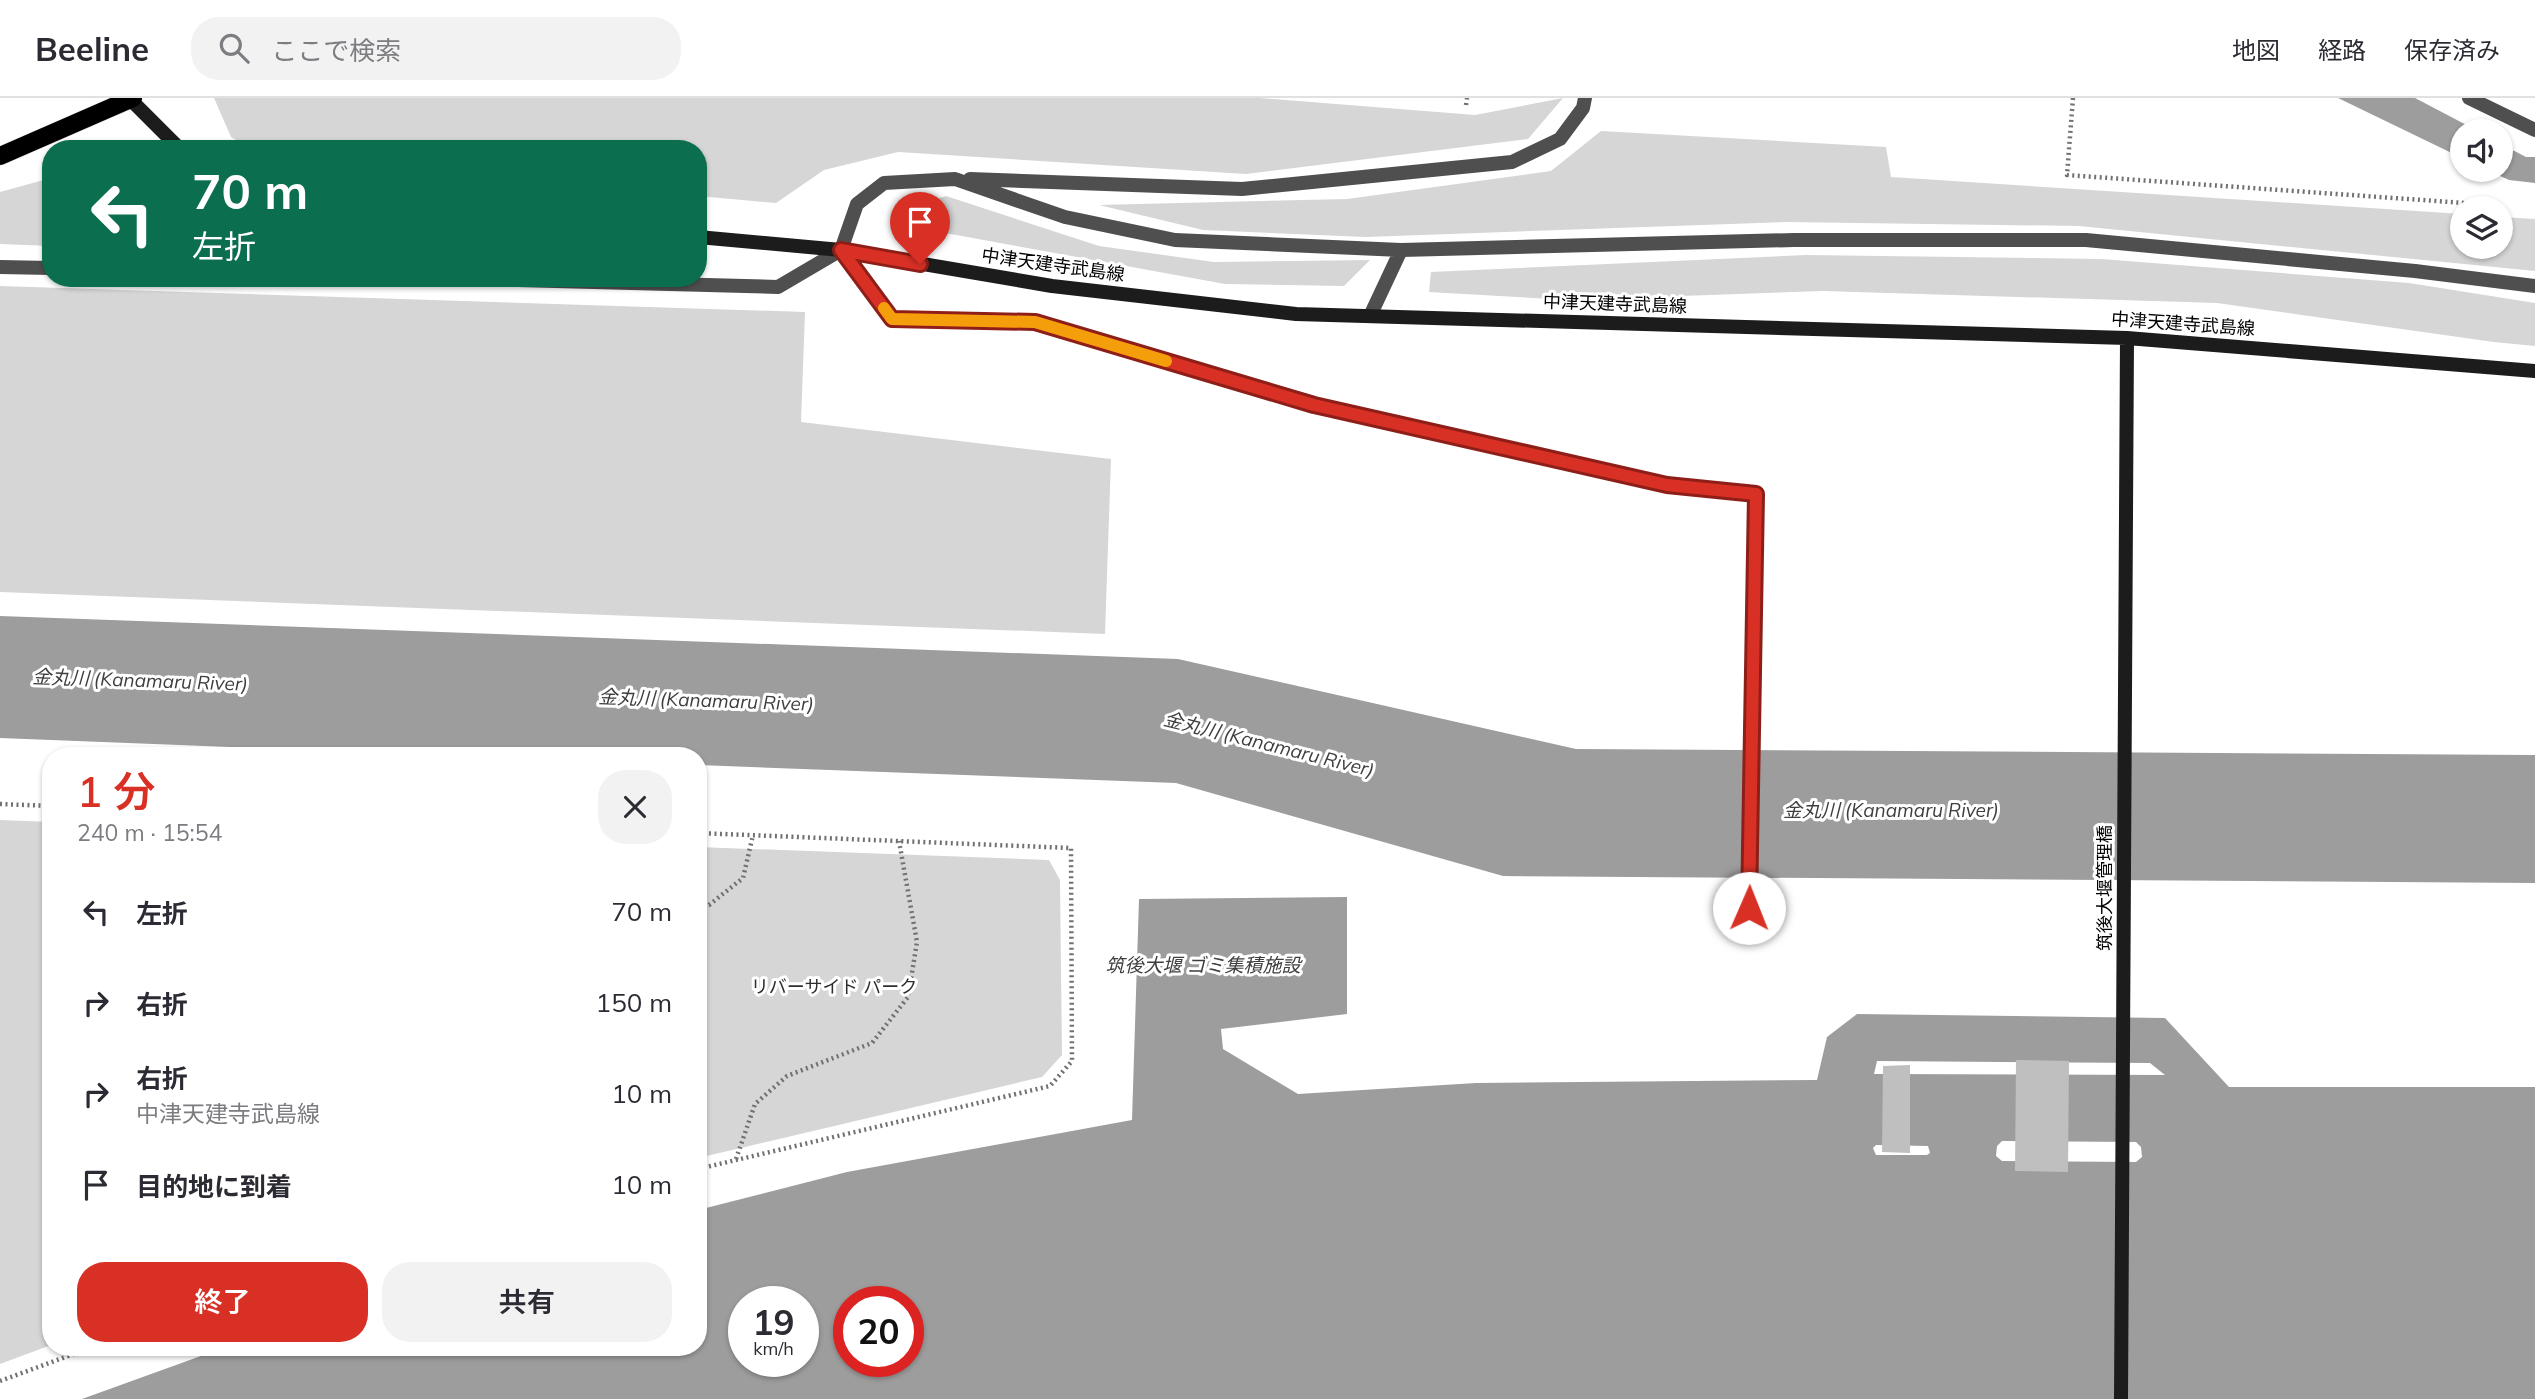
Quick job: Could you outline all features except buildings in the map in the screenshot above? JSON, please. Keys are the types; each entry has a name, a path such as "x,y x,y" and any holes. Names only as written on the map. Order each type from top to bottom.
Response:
{"main road":[{"path":"0,156 132,99 171,140"},
{"name":"中津天建寺武島線","path":"707,238 841,250 1052,286 1296,314 2127,338 2535,371"},
{"name":"筑後大堰管理橋","path":"2121,1399 2127,338"}],"street":[{"path":"707,285 778,287 841,250 857,204 884,183 955,179 1242,189 1512,162 1560,139 1583,108 1585,98"},
{"path":"2469,98 2535,130"},
{"path":"955,179 1065,217 1175,240 1401,250 1794,240 2086,240 2415,271 2535,286"},
{"path":"841,250 892,319 1035,322 1314,405 1667,485 1756,494 1749,908"},
{"path":"1370,316 1401,250"},
{"path":"0,267 42,268"}],"path":[{"path":"1466,98 1466,105"},
{"path":"2073,98 2067,175 2450,202"},
{"path":"0,804 42,806"},
{"path":"707,833 1071,848 1072,1060 1050,1086 707,1167"},
{"path":"707,905 743,878 753,835"},
{"path":"736,1160 755,1104 787,1076 872,1043 908,997 917,942 899,841"},
{"path":"0,1381 68,1356"}],"green space":[{"path":"214,98 1260,98 1475,115 1563,98 1528,139 1246,174 898,152 824,170 776,203 707,197 707,140 236,140 231,137"},
{"path":"1601,131 1886,147 1891,177 2450,213 2450,259 2513,259 2513,218 2535,219 2535,271 2079,226 1787,222 1366,237 1203,230 1099,205 1347,199 1551,171"},
{"path":"42,180 42,246 0,244 0,192"},
{"path":"946,196 1099,246 1214,262 1370,260 1344,286 1225,284 907,226 903,209"},
{"path":"1806,255 2101,259 2409,283 2535,303 2535,346 2217,303 1823,291 1568,300 1429,292 1431,272"},
{"path":"0,286 805,312 801,422 1111,459 1105,634 0,592"},
{"path":"0,820 42,822 42,1348 0,1364"},
{"name":"リバーサイド パーク","path":"707,847 1049,860 1060,880 1062,1055 1042,1077 707,1156"}],"water":[{"path":"2338,98 2415,98 2455,119 2450,119 2450,152"},
{"path":"2513,150 2526,157 2535,157 2535,183 2513,180"},
{"name":"金丸川 (Kanamaru River)","path":"0,616 1178,659 1576,749 2535,755 2535,883 1503,876 1176,783 707,765 707,747 230,747 0,738"},
{"name":"筑後大堰 ゴミ集積施設","path":"1347,897 1347,1014 1221,1029 1223,1049 1298,1094 1476,1083 1817,1080 1827,1037 1857,1014 2165,1018 2229,1087 2535,1087 2535,1399 82,1399 201,1356 707,1356 707,1208 847,1172 1132,1120 1139,899","holes":["1877,1061 2150,1063 2165,1075 1874,1074","2002,1141 2136,1142 2141,1147 2142,1157 2136,1162 2002,1161 1996,1156 1997,1146","1876,1145 1928,1146 1930,1153 1927,1155 1876,1155 1873,1148"]}],"slow traffic":[{"path":"884,308 892,319 1035,322 1166,361"}],"route":[{"path":"920,264 841,250 892,319 1035,322 1314,405 1667,485 1756,494 1749,908"}]}
